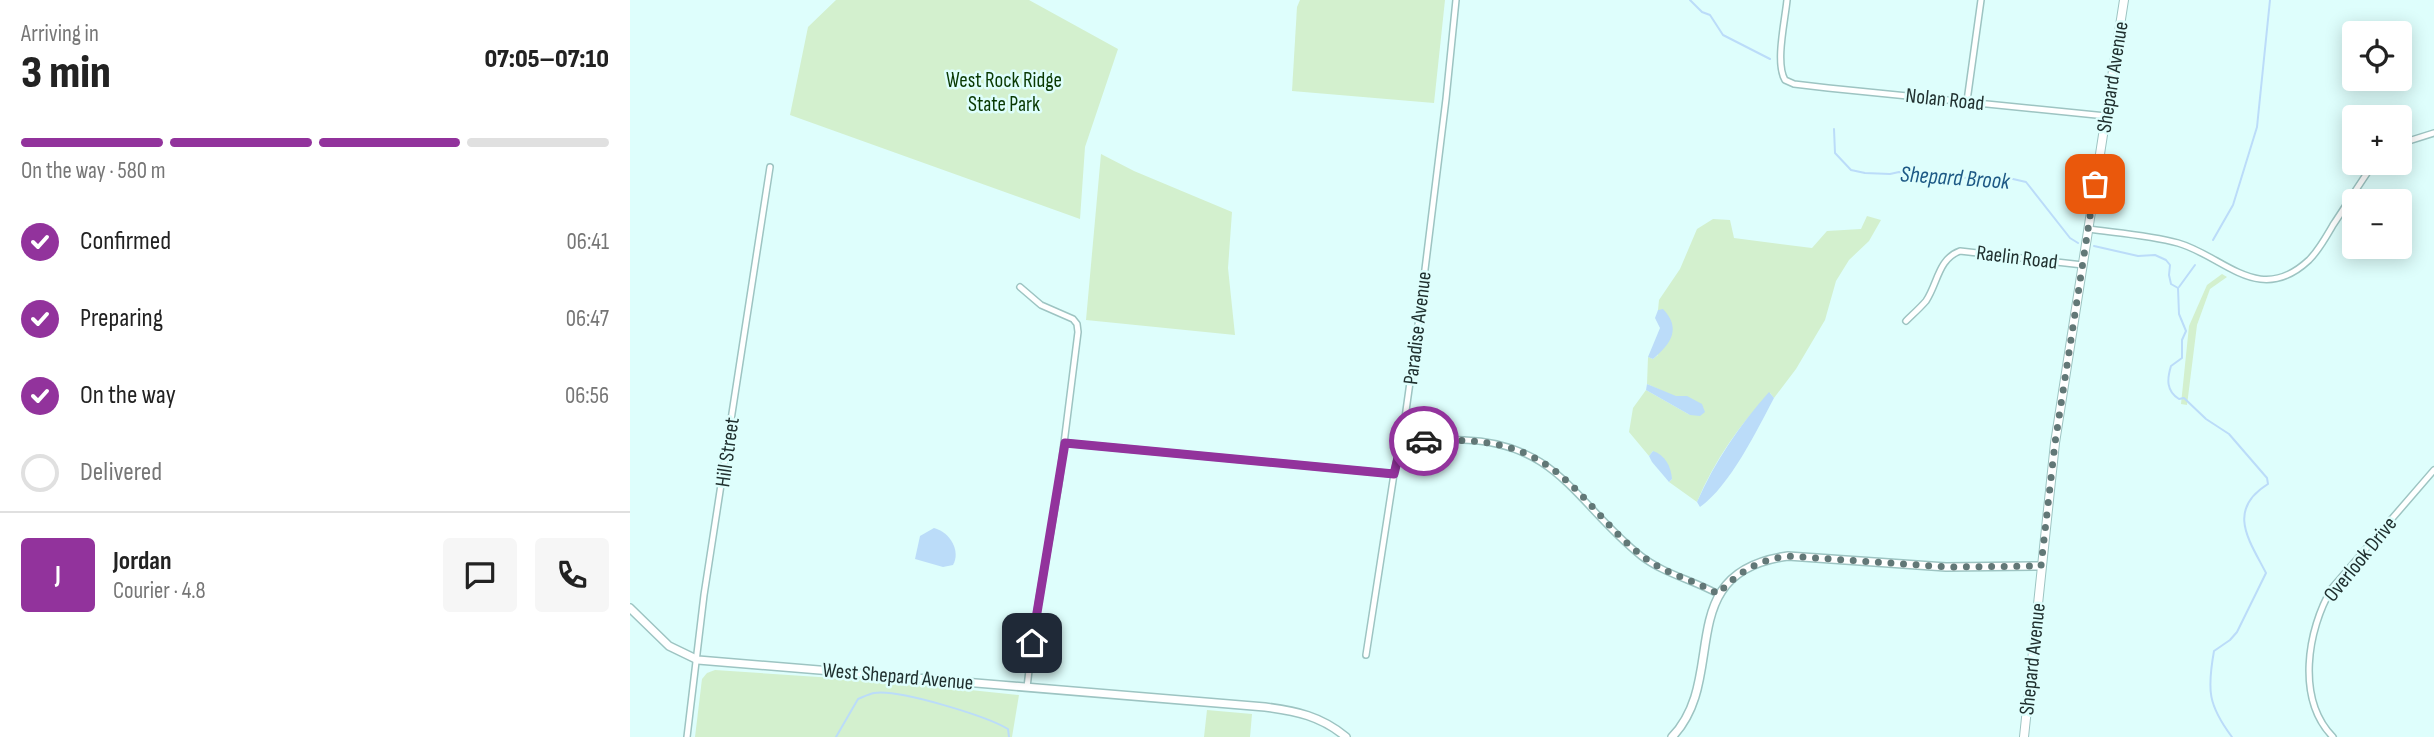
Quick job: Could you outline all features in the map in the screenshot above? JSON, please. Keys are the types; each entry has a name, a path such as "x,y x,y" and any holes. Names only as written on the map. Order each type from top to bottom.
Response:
{"main road":[{"name":"Shepard Avenue","path":"2024,737 2053,462 2124,0"}],"street":[{"name":"Paradise Avenue","path":"1366,655 1394,474 1401,445 1430,234 1456,0"},
{"name":"Nolan Road","path":"1787,0 1780,63 1784,80 1805,85 2106,116"},
{"path":"1967,101 1981,0"},
{"path":"2412,140 2434,133"},
{"name":"Hill Street","path":"687,737 704,596 771,167"},
{"path":"2088,229 2177,243 2249,277 2283,276 2297,269 2314,254 2366,175"},
{"name":"Raelin Road","path":"1906,321 1925,302 1943,264 1950,255 1960,251 2082,265"},
{"path":"1020,287 1041,305 1077,324 1065,443 1027,687"},
{"path":"1401,445 1423,441 1483,440 1505,444 1522,451 1554,470 1648,561 1718,594"},
{"path":"1065,443 1394,474"},
{"name":"Overlook Drive","path":"2333,737 2317,717 2309,695 2314,630 2321,607 2332,588 2434,470"},
{"path":"1672,737 1689,712 1696,690 1709,620 1718,594 1747,568 1767,559 1788,556 1947,567 2041,566"},
{"name":"West Shepard Avenue","path":"630,608 669,646 698,660 1284,710 1312,716 1345,737"}],"green space":[{"name":"West Rock Ridge State Park","path":"836,0 1029,0 1118,49 1085,147 1080,219 790,115 808,27"},
{"path":"1300,0 1445,0 1434,103 1292,91 1297,7"},
{"name":"West Rock Ridge State Park","path":"1101,154 1134,171 1232,212 1228,268 1235,335 1086,320"},
{"path":"1867,216 1881,220 1869,241 1849,260 1836,281 1825,320 1796,369 1774,398 1770,393 1738,431 1719,458 1697,502 1669,482 1672,479 1653,451 1649,456 1629,432 1633,408 1646,390 1690,415 1676,397 1647,384 1648,357 1653,359 1658,355 1663,310 1658,310 1659,300 1680,269 1697,229 1713,219 1730,220 1734,238 1812,248 1827,231 1861,229"},
{"path":"2222,274 2227,277 2210,289 2197,325 2187,405 2181,404 2189,326 2207,285"},
{"path":"715,670 894,682 1019,695 1012,737 695,737 702,679"},
{"path":"1207,710 1252,714 1250,737 1204,737"}],"water":[{"path":"1663,309 1672,323 1672,335 1653,359 1648,357 1660,328 1655,318 1658,310"},
{"path":"1647,384 1676,396 1687,396 1702,404 1705,412 1700,416 1690,415 1646,390"},
{"path":"1769,392 1774,398 1742,457 1722,486 1700,507 1697,502 1720,458"},
{"path":"1653,451 1661,455 1669,465 1672,479 1669,482 1652,462 1649,456"},
{"path":"934,528 940,530 953,543 956,554 953,565 943,567 915,559 920,536"}],"waterway":[{"name":"Shepard Brook","path":"1690,0 1702,12 1710,15 1723,35 1770,59"},
{"path":"2213,240 2233,205 2257,127 2270,0"},
{"name":"Shepard Brook","path":"1834,129 1835,153 1851,170 1865,173 1899,172 1931,177 2013,179 2026,182 2070,238 2078,243"},
{"name":"Shepard Brook","path":"2094,246 2138,256 2155,255 2170,265 2171,284 2178,288 2179,314 2186,331 2182,340 2182,358 2171,366 2168,380 2170,388 2175,396 2184,398 2206,419 2229,434 2267,478 2268,484 2255,494 2244,515 2248,537 2266,573 2237,632 2214,651 2212,665 2211,697 2218,716 2232,737"},
{"path":"2179,287 2195,265"},
{"path":"836,737 858,699 874,693 922,699 981,717 1008,729 1009,737"}],"way so far":[{"path":"1424,441 1483,440 1505,444 1522,451 1554,470 1648,561 1718,594 1747,568 1767,559 1788,556 1947,567 2041,566 2055,443 2095,184"}],"route":[{"path":"1032,643 1065,443 1394,474 1401,445 1424,441"}]}
